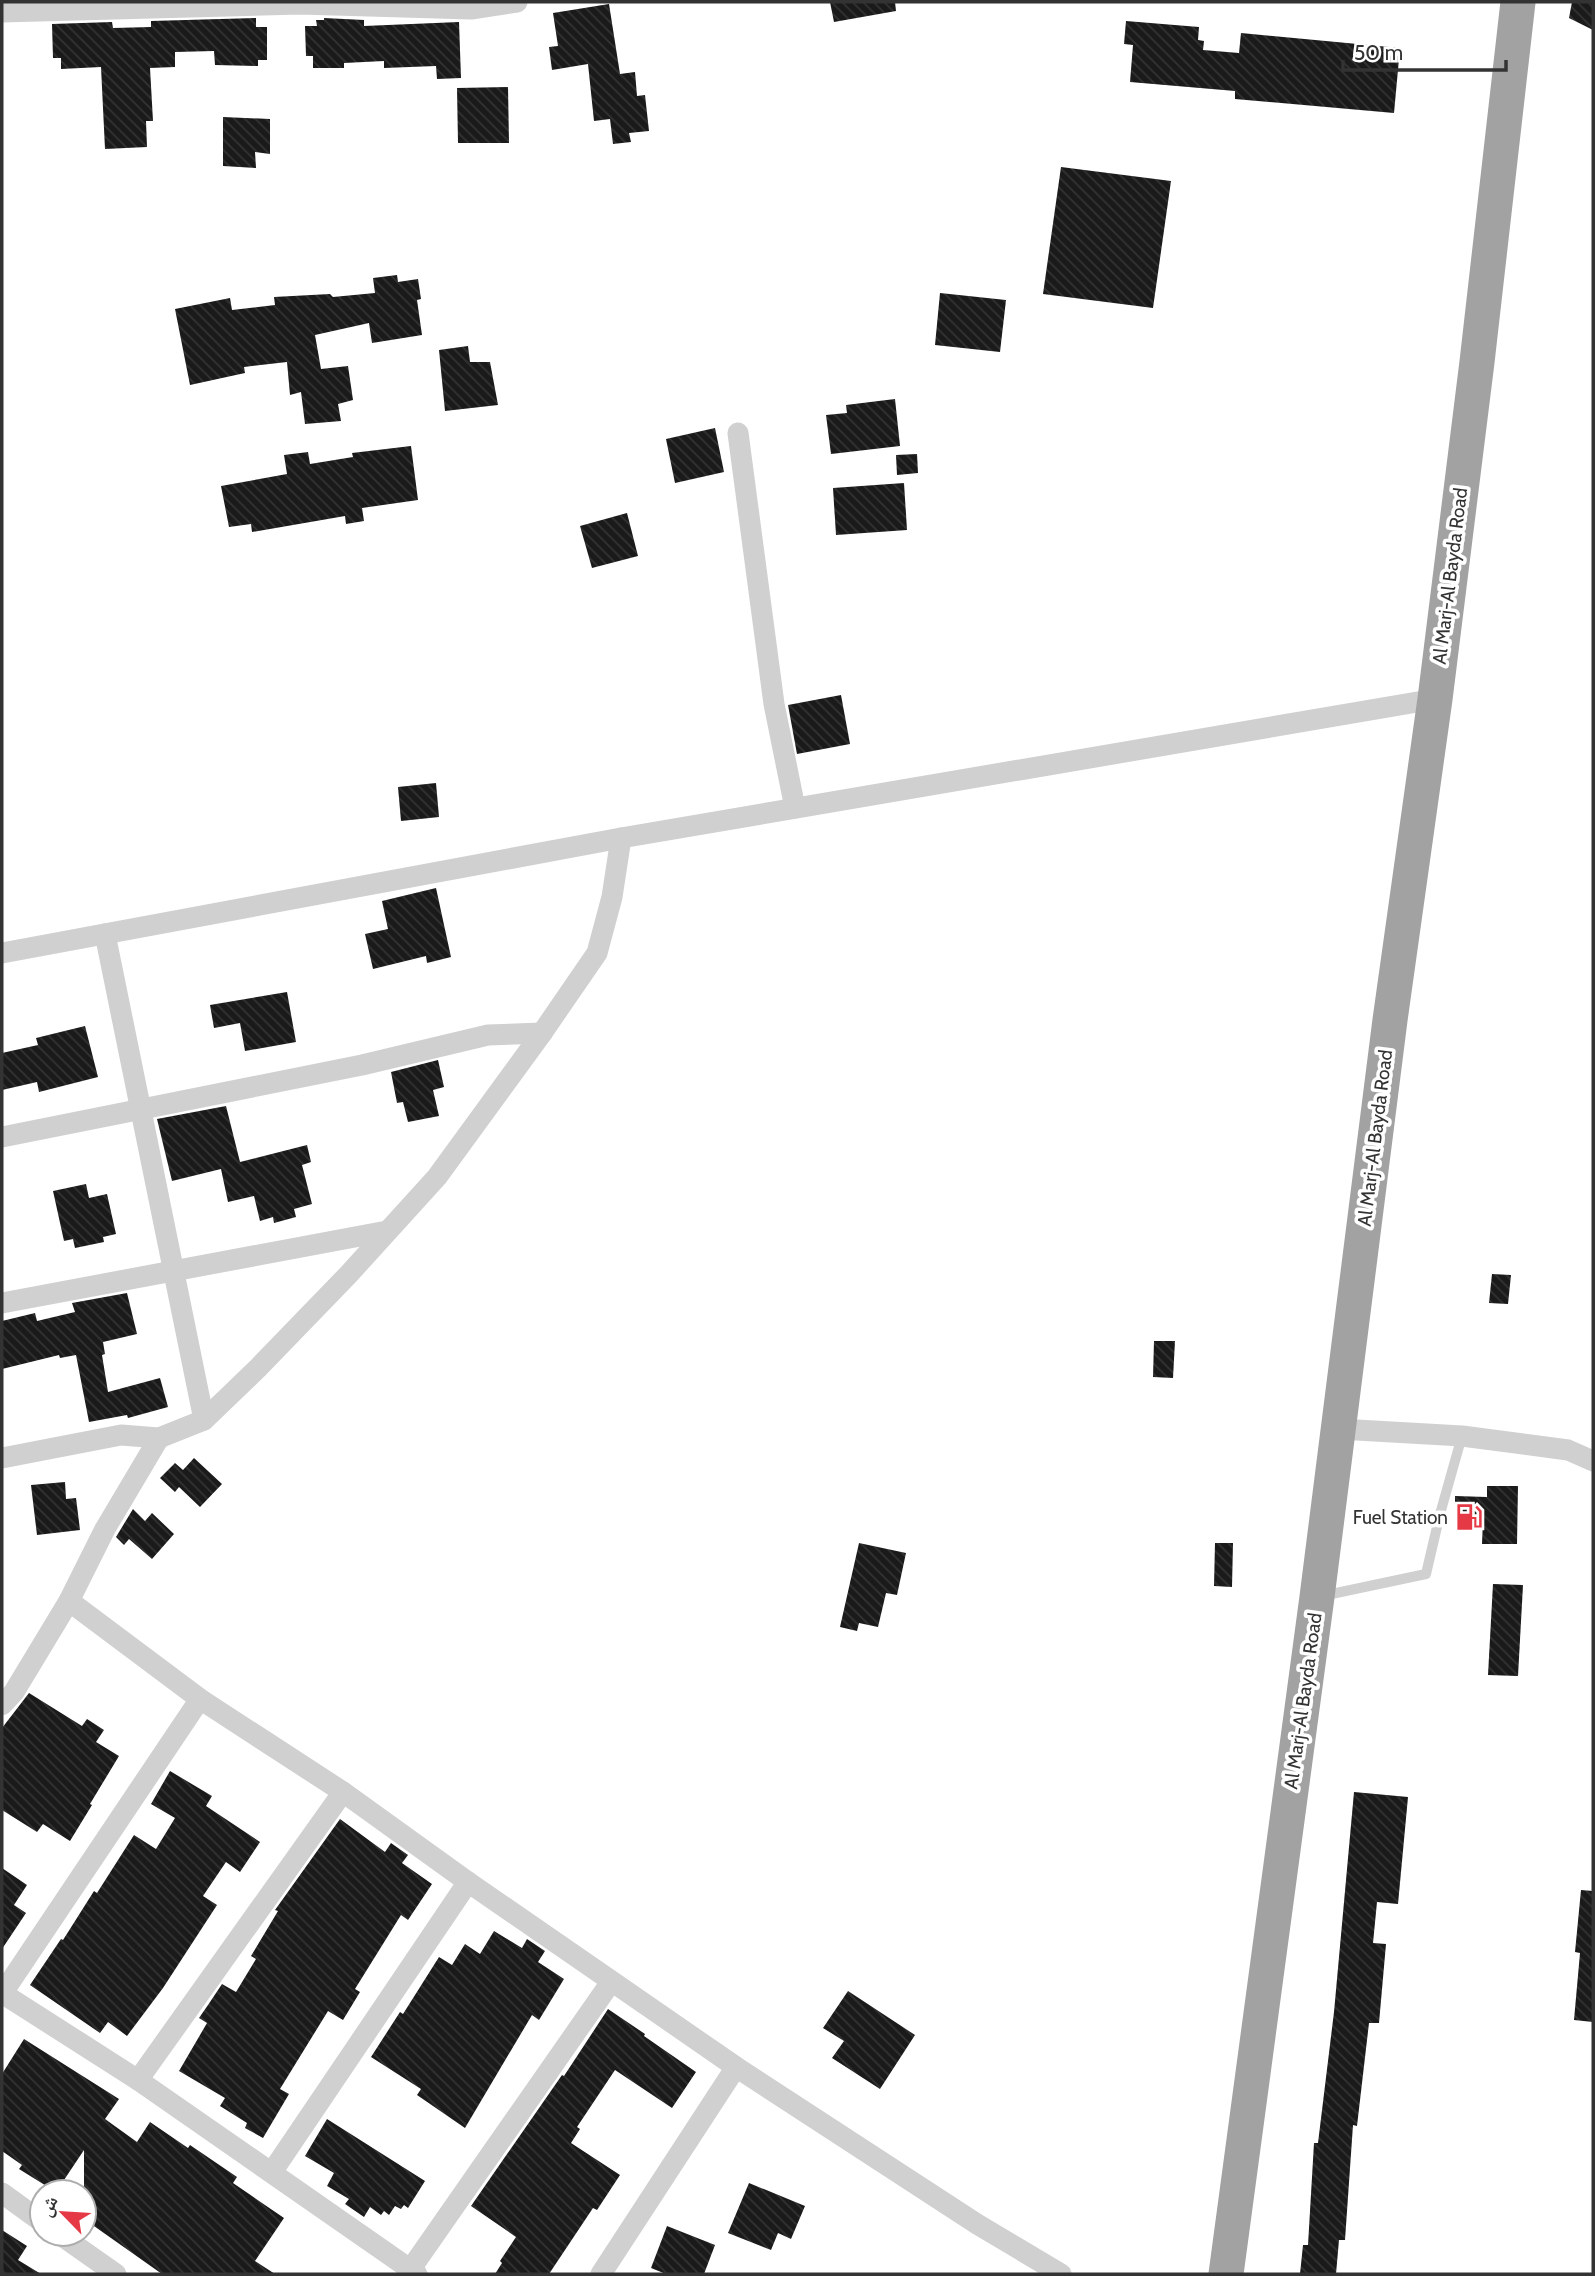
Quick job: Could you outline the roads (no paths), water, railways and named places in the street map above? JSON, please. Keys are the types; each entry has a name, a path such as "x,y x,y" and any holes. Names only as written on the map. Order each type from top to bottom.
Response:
{"highway":[{"name":"Al Marj-Al Bayda Road","path":"1226,2274 1339,1429 1390,1020 1435,699 1518,2"}],"street":[{"path":"2,12 378,3 471,9 517,2"},
{"path":"738,433 774,704 795,808"},
{"path":"2,953 621,838 1435,699"},
{"path":"2,1458 121,1435 159,1438 204,1420 258,1368 437,1177 597,953 612,897 621,838"},
{"path":"105,934 204,1420"},
{"path":"2,1137 362,1065 488,1035 542,1033"},
{"path":"2,1303 387,1231"},
{"path":"1339,1429 1462,1436 1568,1450 1593,1461"},
{"path":"6,1697 69,1601 105,1529 159,1438"},
{"path":"69,1601 200,1699 343,1792 736,2067 966,2217 1060,2274"},
{"path":"200,1699 2,1994 138,2080 413,2272 611,1982"},
{"path":"138,2080 343,1792"},
{"path":"272,2172 468,1882"},
{"path":"601,2274 736,2067"},
{"path":"2,2193 28,2212"},
{"path":"79,2248 116,2274"}],"lane":[{"path":"1317,1597 1426,1574 1462,1436"}],"place":[{"name":"Fuel Station","path":"1469,1517"}]}
